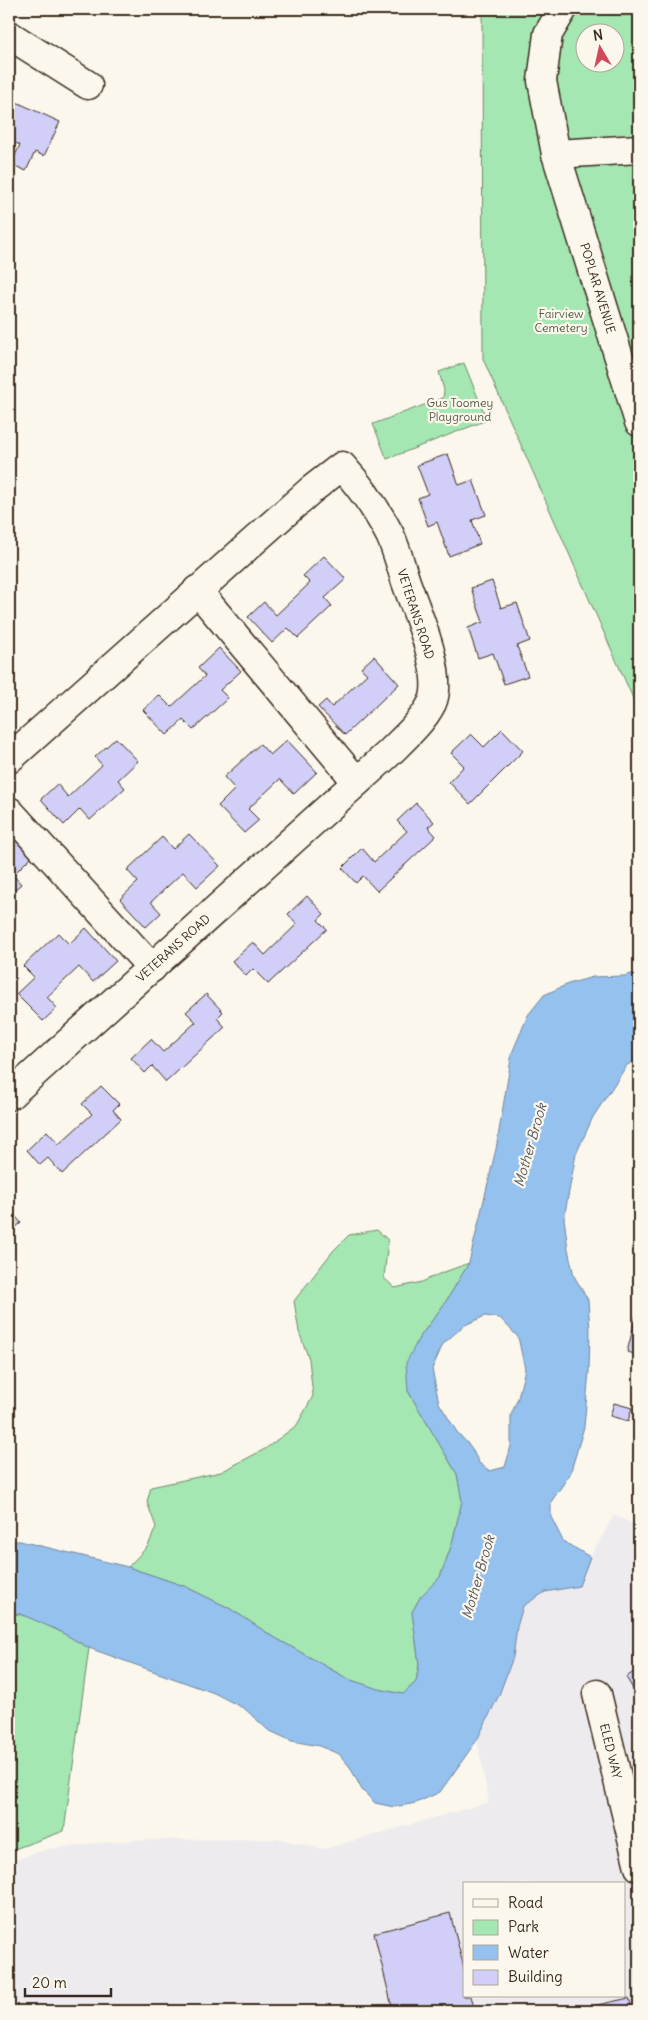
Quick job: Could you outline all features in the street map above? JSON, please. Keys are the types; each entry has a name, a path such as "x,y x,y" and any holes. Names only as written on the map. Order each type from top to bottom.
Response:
{"street":[{"name":"POPLAR AVENUE","path":"563,9 548,34 542,81 556,154 639,422"},
{"path":"9,35 42,54 88,85"},
{"path":"556,154 639,149"},
{"name":"VETERANS ROAD","path":"9,759 311,490 342,466 358,484 390,536 431,652 436,680 433,702 418,724 357,782 9,1096"},
{"path":"197,590 357,782"},
{"path":"9,811 152,968"},
{"name":"ELED WAY","path":"597,1694 639,1867"}],"shaded area":[{"path":"614,1515 639,1526 639,2011 9,2011 9,1862 47,1849 135,1840 280,1839 324,1849 489,1802 477,1740 499,1695 523,1606 545,1592 579,1586 590,1557"}],"green space":[{"name":"Fairview Cemetery","path":"482,9 639,9 639,712 483,359"},
{"name":"Gus Toomey Playground","path":"464,363 487,420 387,459 373,424 443,398 444,390 439,372"},
{"path":"377,1230 388,1240 384,1278 395,1288 422,1282 469,1263 445,1303 419,1338 408,1391 457,1474 462,1501 452,1544 440,1577 421,1596 412,1612 419,1664 416,1682 403,1694 378,1689 348,1679 272,1636 229,1608 184,1586 128,1567 148,1546 156,1527 147,1502 151,1487 221,1472 265,1449 297,1425 313,1396 309,1359 299,1332 294,1301 333,1251 349,1235"},
{"path":"9,1613 40,1622 89,1648 64,1831 9,1851"}],"water":[{"name":"Mother Brook","path":"639,972 639,1059 627,1065 593,1117 576,1154 564,1218 574,1276 588,1300 590,1331 589,1371 584,1427 570,1474 551,1502 551,1517 563,1541 590,1557 579,1586 545,1592 523,1606 517,1627 513,1657 499,1695 477,1740 440,1792 416,1803 394,1807 375,1803 362,1790 350,1767 339,1754 319,1746 292,1741 268,1730 245,1709 214,1693 89,1648 59,1631 21,1614 9,1613 9,1541 20,1541 128,1567 184,1586 229,1608 272,1636 348,1679 378,1689 403,1694 416,1682 419,1664 412,1612 421,1596 440,1577 452,1544 462,1501 457,1474 408,1391 406,1363 419,1338 445,1303 469,1263 496,1149 512,1053 528,1015 544,995 568,984 593,977 624,976","holes":["485,1316 500,1318 518,1337 525,1369 518,1398 511,1415 511,1446 505,1467 490,1471 479,1463 471,1447 457,1432 439,1403 432,1369 443,1344 463,1326"]}],"building":[{"path":"12,100 60,122 44,156 35,152 26,171 11,164 20,145 9,140 9,108"},
{"path":"448,454 459,485 473,480 486,515 472,520 480,544 449,556 437,522 428,526 418,498 428,494 417,465"},
{"path":"324,556 346,579 325,598 332,606 298,638 288,628 272,643 248,617 264,602 276,615 310,583 303,576"},
{"path":"492,581 501,608 517,603 530,641 517,646 528,676 504,684 493,653 478,658 468,628 483,622 471,588"},
{"path":"219,648 241,671 220,690 228,698 193,730 183,720 167,735 143,710 159,695 171,707 205,676 198,668"},
{"path":"374,656 399,684 345,735 318,707 326,700 332,707 367,674 361,668"},
{"path":"502,729 523,751 470,804 449,782 464,766 451,753 471,734 484,747"},
{"path":"116,738 138,761 118,780 125,788 90,820 80,809 64,825 41,799 57,784 68,797 102,765 95,757"},
{"path":"287,740 317,772 294,794 280,779 248,809 259,820 244,833 218,806 235,789 224,777 260,744 270,755"},
{"path":"416,803 434,822 428,827 436,836 377,891 363,876 356,883 342,868 362,848 374,862 407,831 397,821"},
{"path":"9,833 31,857 13,875 21,884 9,895"},
{"path":"189,834 220,866 197,887 183,872 151,902 161,913 146,927 120,899 138,882 127,870 162,837 173,849"},
{"path":"307,896 324,914 318,920 327,929 268,984 253,969 246,976 232,961 253,942 265,955 297,924 288,914"},
{"path":"86,928 116,961 93,982 79,967 47,997 57,1008 43,1021 16,994 34,977 23,966 58,933 69,944"},
{"path":"206,994 223,1012 217,1018 225,1027 166,1082 152,1066 145,1073 131,1058 151,1039 163,1052 196,1022 186,1012"},
{"path":"101,1086 119,1104 113,1110 121,1119 62,1174 48,1158 40,1165 27,1150 47,1131 59,1144 92,1114 82,1104"},
{"path":"9,1208 21,1223 9,1233"},
{"path":"639,1304 639,1355 627,1352"},
{"path":"614,1403 632,1408 628,1421 610,1416"},
{"path":"639,1669 639,1699 626,1677"},
{"path":"450,1913 463,1964 463,1998 472,1998 475,2011 393,2011 374,1933"},
{"path":"629,1998 633,2011 570,2011"}]}
